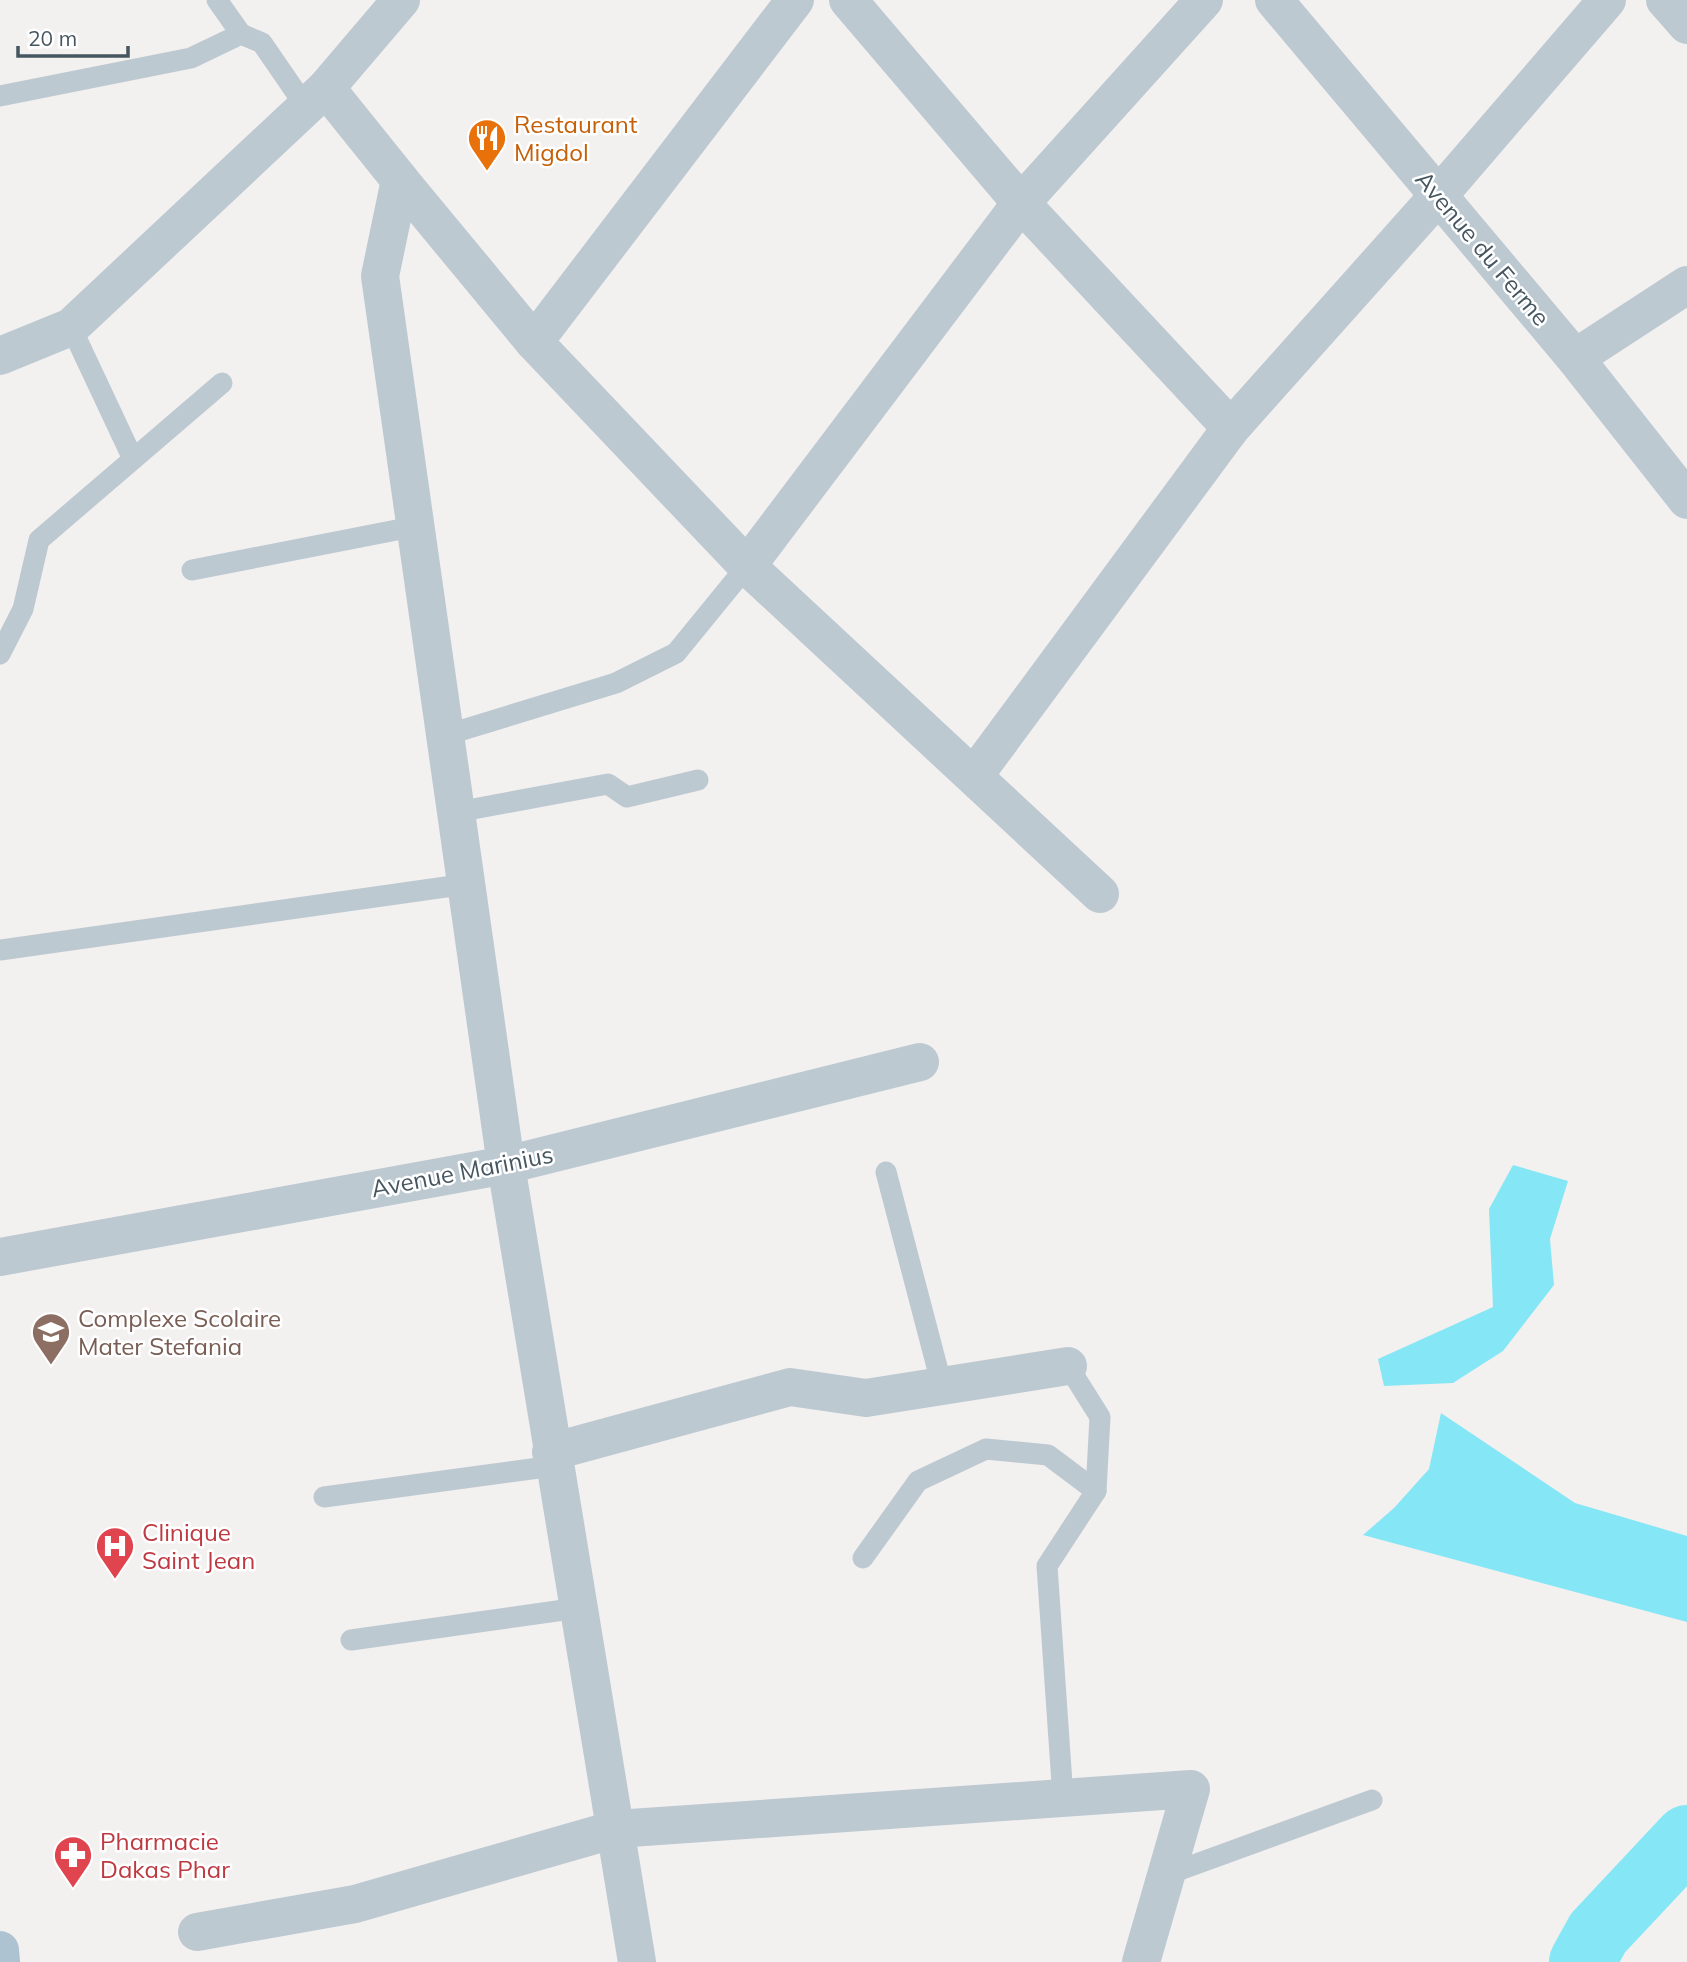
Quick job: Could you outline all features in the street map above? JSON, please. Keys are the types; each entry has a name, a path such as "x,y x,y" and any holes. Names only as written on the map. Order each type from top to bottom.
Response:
{"main road":[{"path":"0,1950 2,1962"}],"street":[{"path":"0,356 71,327 316,98 401,0"},
{"path":"534,342 795,0"},
{"path":"848,0 1021,204 1231,428"},
{"path":"747,566 1021,204 1204,0"},
{"name":"Avenue du Ferme","path":"1274,0 1575,358 1687,500"},
{"path":"974,776 1231,428 1439,195 1607,0"},
{"path":"1665,0 1687,25"},
{"path":"316,98 400,180 534,342 747,566 1100,894"},
{"path":"400,180 380,276 506,1165 637,1962"},
{"path":"1575,358 1687,285"},
{"name":"Avenue Marinius","path":"0,1257 506,1165 920,1062"},
{"path":"553,1459 790,1387 866,1398 1068,1366"},
{"path":"197,1932 355,1904 615,1829 1191,1789 1141,1962"}],"lane":[{"path":"217,0 241,34 262,43 316,98"},
{"path":"0,96 191,58 241,34"},
{"path":"71,327 133,459"},
{"path":"0,654 23,609 39,540 222,383"},
{"path":"192,569 417,526"},
{"path":"446,735 616,683 676,653 747,566"},
{"path":"457,812 608,785 626,797 698,780"},
{"path":"0,950 467,884"},
{"path":"886,1172 942,1386"},
{"path":"1063,1798 1047,1566 1096,1491 1100,1417 1068,1366"},
{"path":"863,1558 918,1481 986,1449 1048,1455 1096,1491"},
{"path":"324,1497 553,1459"},
{"path":"351,1640 578,1608"},
{"path":"1166,1875 1372,1800"}],"water":[{"path":"1513,1165 1568,1181 1550,1239 1554,1285 1503,1351 1453,1383 1384,1386 1378,1359 1493,1307 1489,1209"},
{"path":"1441,1413 1575,1503 1687,1536 1687,1622 1363,1535 1394,1508 1429,1469"}],"waterway":[{"path":"1582,1962 1598,1933 1687,1838"}],"place":[{"name":"Restaurant Migdol","path":"487,172"},
{"name":"Complexe Scolaire Mater Stefania","path":"51,1366"},
{"name":"Clinique Saint Jean","path":"115,1580"},
{"name":"Pharmacie Dakas Phar","path":"73,1889"}]}
